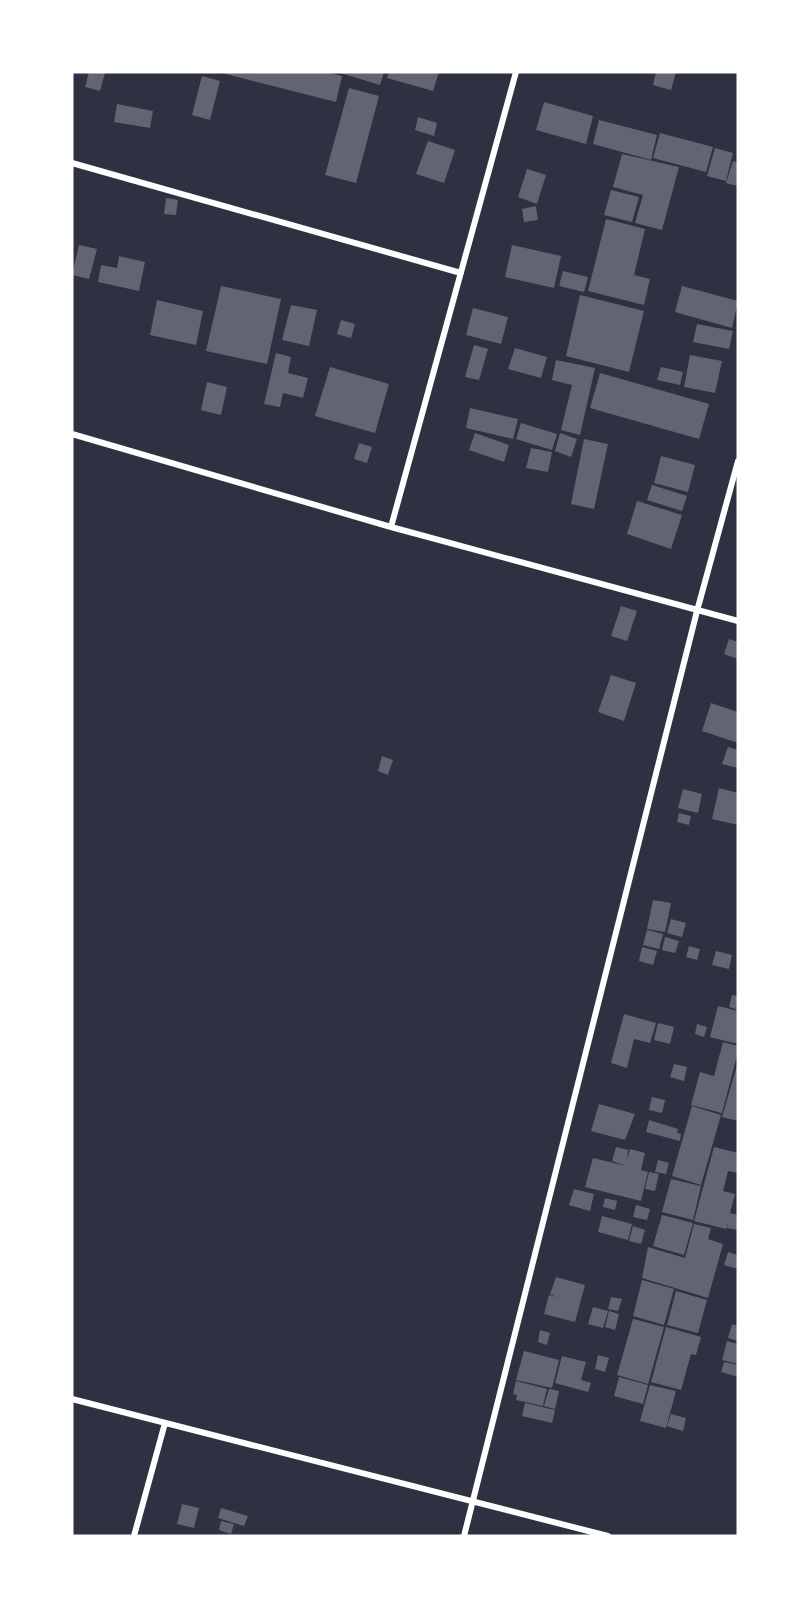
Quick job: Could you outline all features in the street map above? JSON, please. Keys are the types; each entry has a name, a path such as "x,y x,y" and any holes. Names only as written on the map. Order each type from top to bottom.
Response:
{"street":[{"path":"391,527 491,156 516,72"},
{"path":"72,163 461,273"},
{"path":"72,434 391,527 738,621"},
{"path":"464,1536 697,611 738,461"},
{"path":"72,1400 608,1536"},
{"path":"134,1536 165,1423"}],"building":[{"path":"89,72 105,73 100,91 85,87"},
{"path":"326,72 342,76 336,102 222,73"},
{"path":"337,72 384,72 380,85"},
{"path":"389,72 439,72 433,91 387,78"},
{"path":"656,72 676,72 671,90 653,85"},
{"path":"202,76 220,81 210,120 192,115"},
{"path":"349,88 379,96 356,183 325,175"},
{"path":"544,102 593,116 586,144 536,130"},
{"path":"117,104 153,111 150,128 114,122"},
{"path":"418,117 437,123 434,136 415,130"},
{"path":"599,120 657,135 651,160 593,144"},
{"path":"660,133 713,147 706,172 653,158"},
{"path":"428,141 455,150 444,183 416,174"},
{"path":"715,148 733,153 726,181 707,176"},
{"path":"622,154 679,167 662,230 635,223 643,195 613,187"},
{"path":"733,161 738,162 738,186 726,183"},
{"path":"527,169 546,175 537,204 518,197"},
{"path":"611,190 639,197 632,222 604,215"},
{"path":"166,198 178,200 176,215 164,214"},
{"path":"536,206 538,220 524,222 522,209"},
{"path":"606,219 645,229 634,275 650,279 644,305 588,291"},
{"path":"79,245 97,249 89,279 72,275"},
{"path":"512,245 561,256 554,288 505,277"},
{"path":"119,256 145,262 139,291 98,282 101,265 117,268"},
{"path":"563,271 588,277 584,292 559,286"},
{"path":"221,286 281,299 267,364 206,351"},
{"path":"682,286 738,301 732,328 675,312"},
{"path":"580,295 644,311 629,372 566,356"},
{"path":"157,300 203,311 196,345 150,335"},
{"path":"291,305 317,310 309,346 282,340"},
{"path":"473,308 508,317 501,344 466,335"},
{"path":"341,320 355,324 351,338 337,334"},
{"path":"697,324 733,331 729,349 693,342"},
{"path":"474,345 488,349 479,380 465,377"},
{"path":"515,348 547,357 541,378 508,369"},
{"path":"276,353 291,357 288,373 308,378 303,398 283,393 280,407 264,404"},
{"path":"690,355 722,361 715,393 684,387"},
{"path":"556,360 595,368 580,435 561,430 572,385 552,380"},
{"path":"330,367 389,384 375,433 315,416"},
{"path":"661,367 683,372 680,385 657,380"},
{"path":"600,373 709,404 699,439 590,408"},
{"path":"207,382 227,387 221,415 201,410"},
{"path":"470,408 518,419 513,439 466,428"},
{"path":"521,423 557,434 552,450 516,439"},
{"path":"475,433 509,445 504,462 469,450"},
{"path":"560,433 577,439 571,457 555,451"},
{"path":"584,439 608,444 594,509 571,504"},
{"path":"359,443 372,447 367,463 354,459"},
{"path":"531,448 552,452 548,472 526,468"},
{"path":"661,456 695,465 688,492 654,483"},
{"path":"652,485 687,496 682,511 647,500"},
{"path":"637,501 682,515 671,549 627,534"},
{"path":"621,606 637,611 627,641 611,636"},
{"path":"729,639 738,642 738,659 724,654"},
{"path":"611,675 636,683 624,721 598,712"},
{"path":"711,703 738,712 738,743 702,731"},
{"path":"728,747 738,750 738,768 722,764"},
{"path":"382,756 393,760 388,775 378,771"},
{"path":"719,788 738,793 738,825 712,819"},
{"path":"683,789 702,794 698,813 678,808"},
{"path":"679,813 691,816 689,825 677,822"},
{"path":"653,900 671,903 665,932 647,929"},
{"path":"671,919 686,923 682,937 667,933"},
{"path":"647,930 663,934 659,949 643,945"},
{"path":"665,937 679,941 675,953 662,950"},
{"path":"689,946 700,949 697,960 686,957"},
{"path":"642,947 657,951 653,965 639,961"},
{"path":"716,951 732,955 729,969 712,965"},
{"path":"732,995 738,996 738,1010 729,1007"},
{"path":"718,1006 738,1011 738,1044 710,1037"},
{"path":"624,1014 656,1023 650,1043 634,1039 627,1068 611,1063"},
{"path":"658,1023 674,1027 670,1044 654,1040"},
{"path":"697,1024 707,1027 704,1037 695,1034"},
{"path":"723,1042 738,1046 738,1052 722,1113 691,1105 700,1072 714,1076"},
{"path":"738,1062 738,1121 722,1117"},
{"path":"674,1064 687,1067 684,1081 670,1077"},
{"path":"652,1097 665,1100 662,1113 649,1110"},
{"path":"599,1104 635,1114 625,1140 591,1131"},
{"path":"692,1106 721,1115 701,1185 672,1176"},
{"path":"649,1120 678,1129 677,1133 681,1134 680,1141 646,1132"},
{"path":"616,1147 628,1150 627,1160 630,1149 645,1153 641,1170 648,1172 641,1201 585,1187 593,1158 626,1166 612,1161"},
{"path":"714,1147 738,1153 738,1173 728,1171 723,1191 735,1194 730,1213 738,1215 738,1230 727,1228 728,1222 726,1229 694,1221"},
{"path":"658,1160 669,1163 666,1174 655,1172"},
{"path":"649,1172 659,1174 655,1191 645,1189"},
{"path":"671,1179 701,1186 693,1220 662,1212"},
{"path":"574,1189 594,1194 590,1211 569,1205"},
{"path":"605,1198 617,1201 615,1210 603,1207"},
{"path":"636,1205 650,1209 647,1220 633,1217"},
{"path":"662,1215 693,1223 684,1255 653,1246"},
{"path":"602,1216 632,1224 628,1240 598,1232"},
{"path":"694,1224 711,1228 708,1239 723,1244 708,1298 642,1278 648,1247 685,1258"},
{"path":"633,1226 645,1230 641,1244 629,1241"},
{"path":"728,1252 738,1255 738,1269 724,1265"},
{"path":"556,1277 585,1285 575,1322 544,1314 549,1295 556,1297 550,1294"},
{"path":"642,1280 674,1289 664,1325 633,1316"},
{"path":"676,1291 707,1300 698,1333 667,1325"},
{"path":"611,1297 622,1299 618,1311 608,1309"},
{"path":"593,1307 608,1311 603,1328 588,1324"},
{"path":"609,1311 619,1314 615,1330 605,1327"},
{"path":"633,1319 664,1327 648,1384 617,1375"},
{"path":"732,1324 738,1326 738,1341 728,1338"},
{"path":"666,1327 701,1337 696,1355 691,1354 681,1390 651,1382"},
{"path":"540,1330 550,1333 547,1345 538,1342"},
{"path":"727,1341 738,1344 738,1364 722,1360"},
{"path":"524,1351 559,1360 552,1388 516,1380"},
{"path":"598,1355 609,1358 605,1372 595,1369"},
{"path":"562,1356 586,1362 581,1380 591,1383 588,1392 555,1383"},
{"path":"724,1362 738,1365 738,1377 721,1372"},
{"path":"619,1377 648,1385 643,1404 614,1396"},
{"path":"516,1381 547,1389 543,1406 516,1400 517,1395 513,1394"},
{"path":"650,1385 676,1391 666,1428 640,1421"},
{"path":"549,1389 559,1391 555,1409 544,1406"},
{"path":"525,1403 555,1410 552,1423 522,1416"},
{"path":"671,1414 686,1418 683,1431 667,1426"},
{"path":"182,1504 199,1508 194,1528 177,1524"},
{"path":"221,1508 248,1516 244,1526 218,1518"},
{"path":"221,1521 234,1524 231,1534 219,1530"}]}
